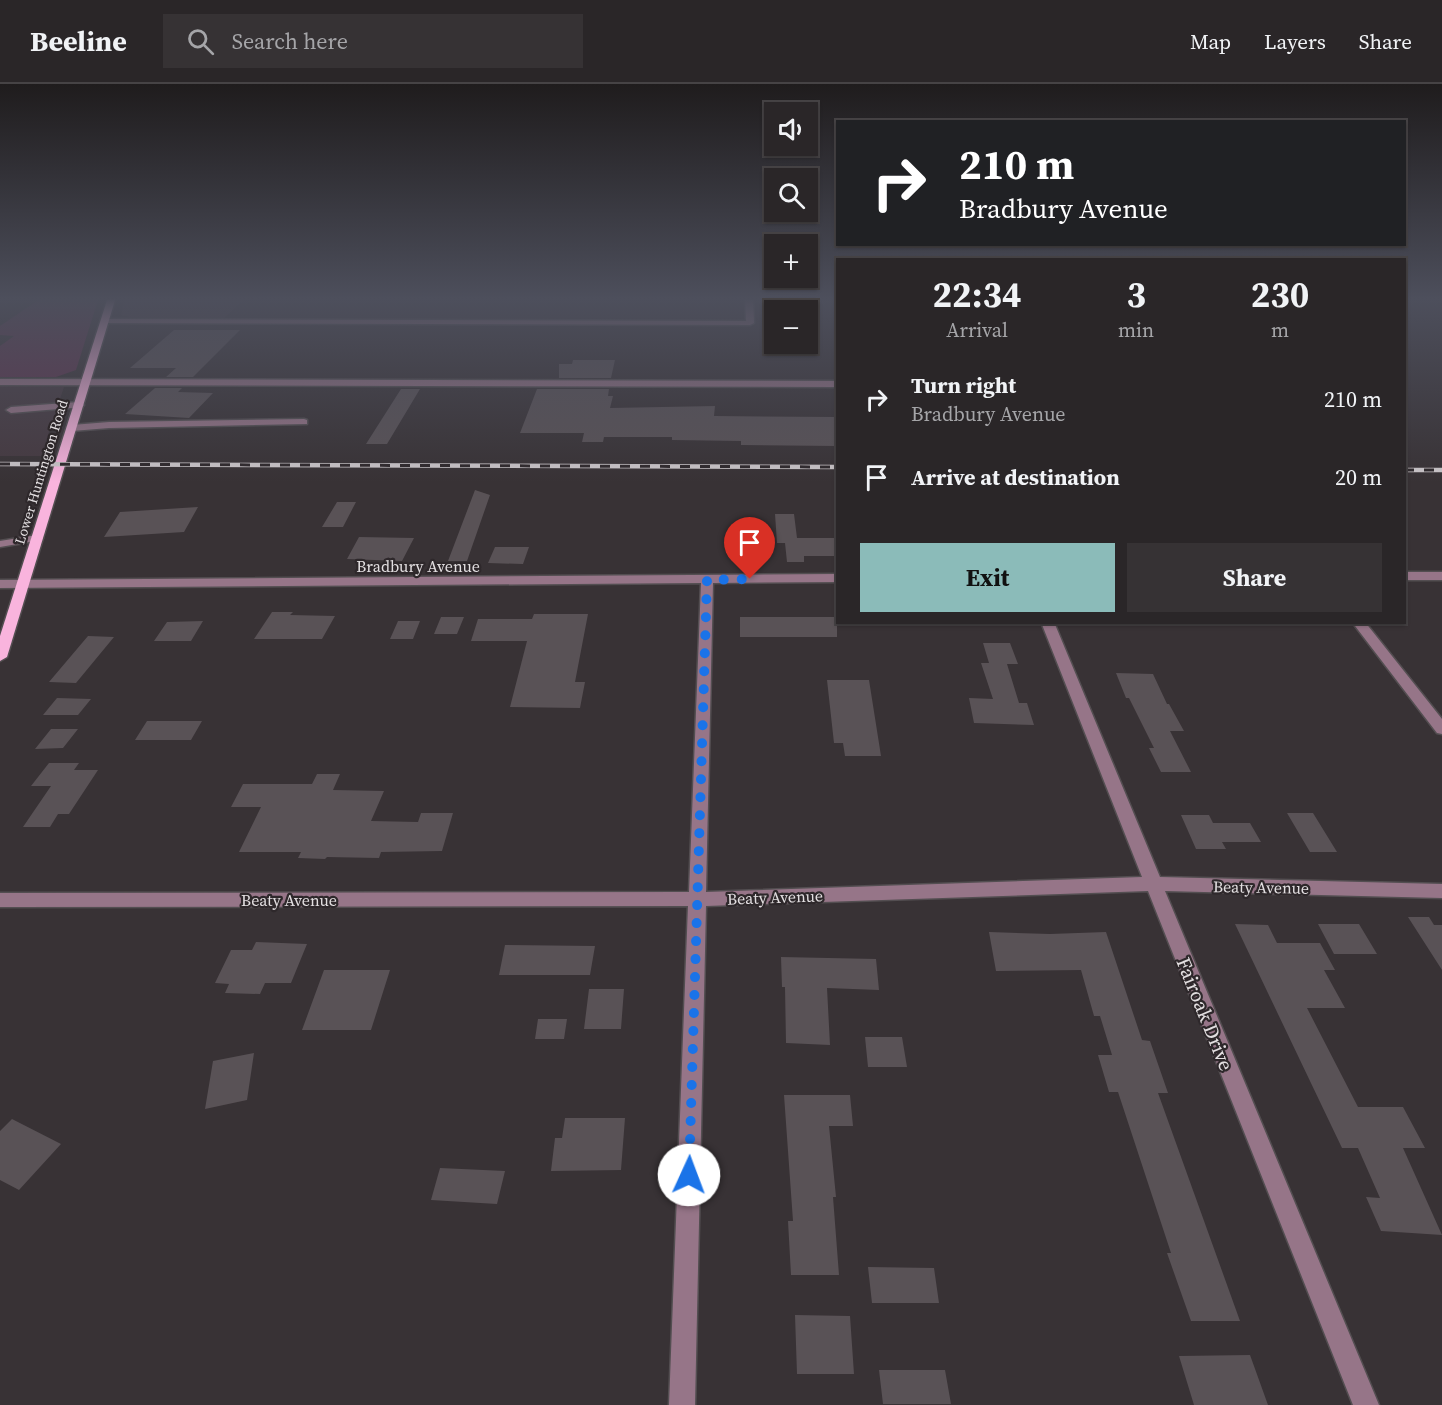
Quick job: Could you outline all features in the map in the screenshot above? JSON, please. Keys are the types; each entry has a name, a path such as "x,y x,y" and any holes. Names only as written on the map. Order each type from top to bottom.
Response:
{"main road":[{"name":"Lower Huntington Road","path":"0,657 92,359"}],"street":[{"path":"0,382 836,384"},
{"path":"11,410 79,405"},
{"path":"72,428 109,425 303,422"},
{"path":"0,544 37,538"},
{"path":"1406,576 1442,576"},
{"name":"Bradbury Avenue","path":"0,584 836,578"},
{"path":"682,1405 707,580"},
{"name":"Fairoak Drive","path":"1048,624 1366,1405"},
{"path":"1360,624 1442,729"},
{"name":"Beaty Avenue","path":"0,900 698,899 1152,884 1442,891"}],"shaded area":[{"path":"0,359 80,359 76,370 56,377 0,377"},
{"path":"0,386 64,387 41,456 0,456"}],"building":[{"path":"141,359 211,359 193,377 166,377 176,368 130,368"},
{"path":"573,360 615,360 611,378 559,378 559,364 572,364"},
{"path":"155,388 182,388 178,392 213,393 189,418 125,414"},
{"path":"401,389 420,389 387,444 366,444"},
{"path":"537,389 609,389 608,396 613,396 610,408 715,406 714,416 836,417 836,446 741,445 741,441 672,440 672,437 604,437 603,442 582,442 584,433 520,433"},
{"path":"475,490 490,495 467,561 448,561"},
{"path":"337,502 356,502 343,527 322,527"},
{"path":"198,507 184,532 104,537 120,512"},
{"path":"775,514 794,514 797,538 836,538 836,556 804,556 804,562 787,562 785,543 777,543"},
{"path":"359,537 414,538 402,561 347,559"},
{"path":"495,547 529,547 523,564 488,563"},
{"path":"272,612 293,612 290,615 335,616 322,639 254,639"},
{"path":"534,614 588,614 575,682 585,682 580,708 510,707 527,641 471,641 478,619 532,619"},
{"path":"441,617 464,617 457,634 434,634"},
{"path":"740,617 836,617 837,637 740,637"},
{"path":"203,621 191,641 154,641 167,622"},
{"path":"398,621 420,621 413,639 390,639"},
{"path":"88,636 114,637 76,683 49,682"},
{"path":"983,643 1010,643 1018,664 1007,664 1019,703 1027,703 1034,725 974,723 969,698 993,699 981,663 989,663"},
{"path":"1116,673 1153,674 1167,704 1184,731 1170,731 1191,772 1161,772 1149,748 1154,748 1129,698 1126,698"},
{"path":"827,680 869,680 881,756 845,756 843,743 834,743"},
{"path":"57,698 91,699 78,715 43,715"},
{"path":"147,721 202,721 191,740 135,740"},
{"path":"51,729 78,729 63,748 35,749"},
{"path":"49,763 79,763 74,770 98,770 69,814 58,814 50,827 23,827 51,786 31,786"},
{"path":"317,774 340,774 333,790 384,791 371,821 418,822 421,813 453,813 442,851 381,852 379,858 327,857 325,859 298,858 301,852 239,852 261,807 231,807 243,784 312,784"},
{"path":"1287,813 1313,813 1337,852 1310,852"},
{"path":"1181,815 1209,815 1213,823 1250,823 1261,842 1222,842 1226,849 1196,849"},
{"path":"1408,917 1429,917 1434,925 1442,925 1442,970"},
{"path":"1235,924 1268,925 1277,943 1320,943 1335,970 1324,970 1345,1008 1307,1008 1358,1107 1403,1107 1425,1148 1403,1148 1442,1235 1381,1231 1366,1197 1380,1198 1358,1148 1342,1148"},
{"path":"1318,924 1359,924 1377,954 1334,954"},
{"path":"989,932 1050,934 1106,932 1142,1040 1150,1041 1168,1093 1158,1093 1240,1321 1191,1321 1167,1253 1171,1253 1118,1092 1109,1092 1098,1055 1112,1055 1100,1016 1094,1016 1081,970 996,971"},
{"path":"256,942 307,944 291,983 265,983 260,994 225,993 229,984 215,983 231,950 252,950"},
{"path":"505,945 595,946 590,975 499,975"},
{"path":"781,957 876,959 879,990 827,988 830,1045 786,1043 785,987 782,987"},
{"path":"324,970 390,970 371,1030 302,1030"},
{"path":"589,989 624,989 621,1029 584,1029"},
{"path":"538,1019 567,1019 564,1039 535,1039"},
{"path":"865,1037 902,1037 907,1067 868,1067"},
{"path":"254,1053 247,1100 205,1109 213,1061"},
{"path":"784,1095 850,1095 853,1126 829,1126 836,1197 833,1197 839,1275 791,1275 788,1221 793,1221"},
{"path":"565,1118 625,1118 621,1170 551,1171 555,1138 562,1138"},
{"path":"12,1119 61,1144 19,1190 0,1180 0,1131"},
{"path":"440,1168 505,1171 497,1204 431,1200"},
{"path":"868,1267 934,1268 939,1303 872,1303"},
{"path":"795,1315 850,1316 854,1374 797,1374"},
{"path":"1250,1355 1268,1405 1194,1405 1179,1356"},
{"path":"879,1370 945,1370 951,1404 883,1404"}],"railway":[{"path":"0,464 836,467"},
{"path":"1406,470 1442,470"}],"route":[{"path":"689,1175 707,580 750,579"}]}
